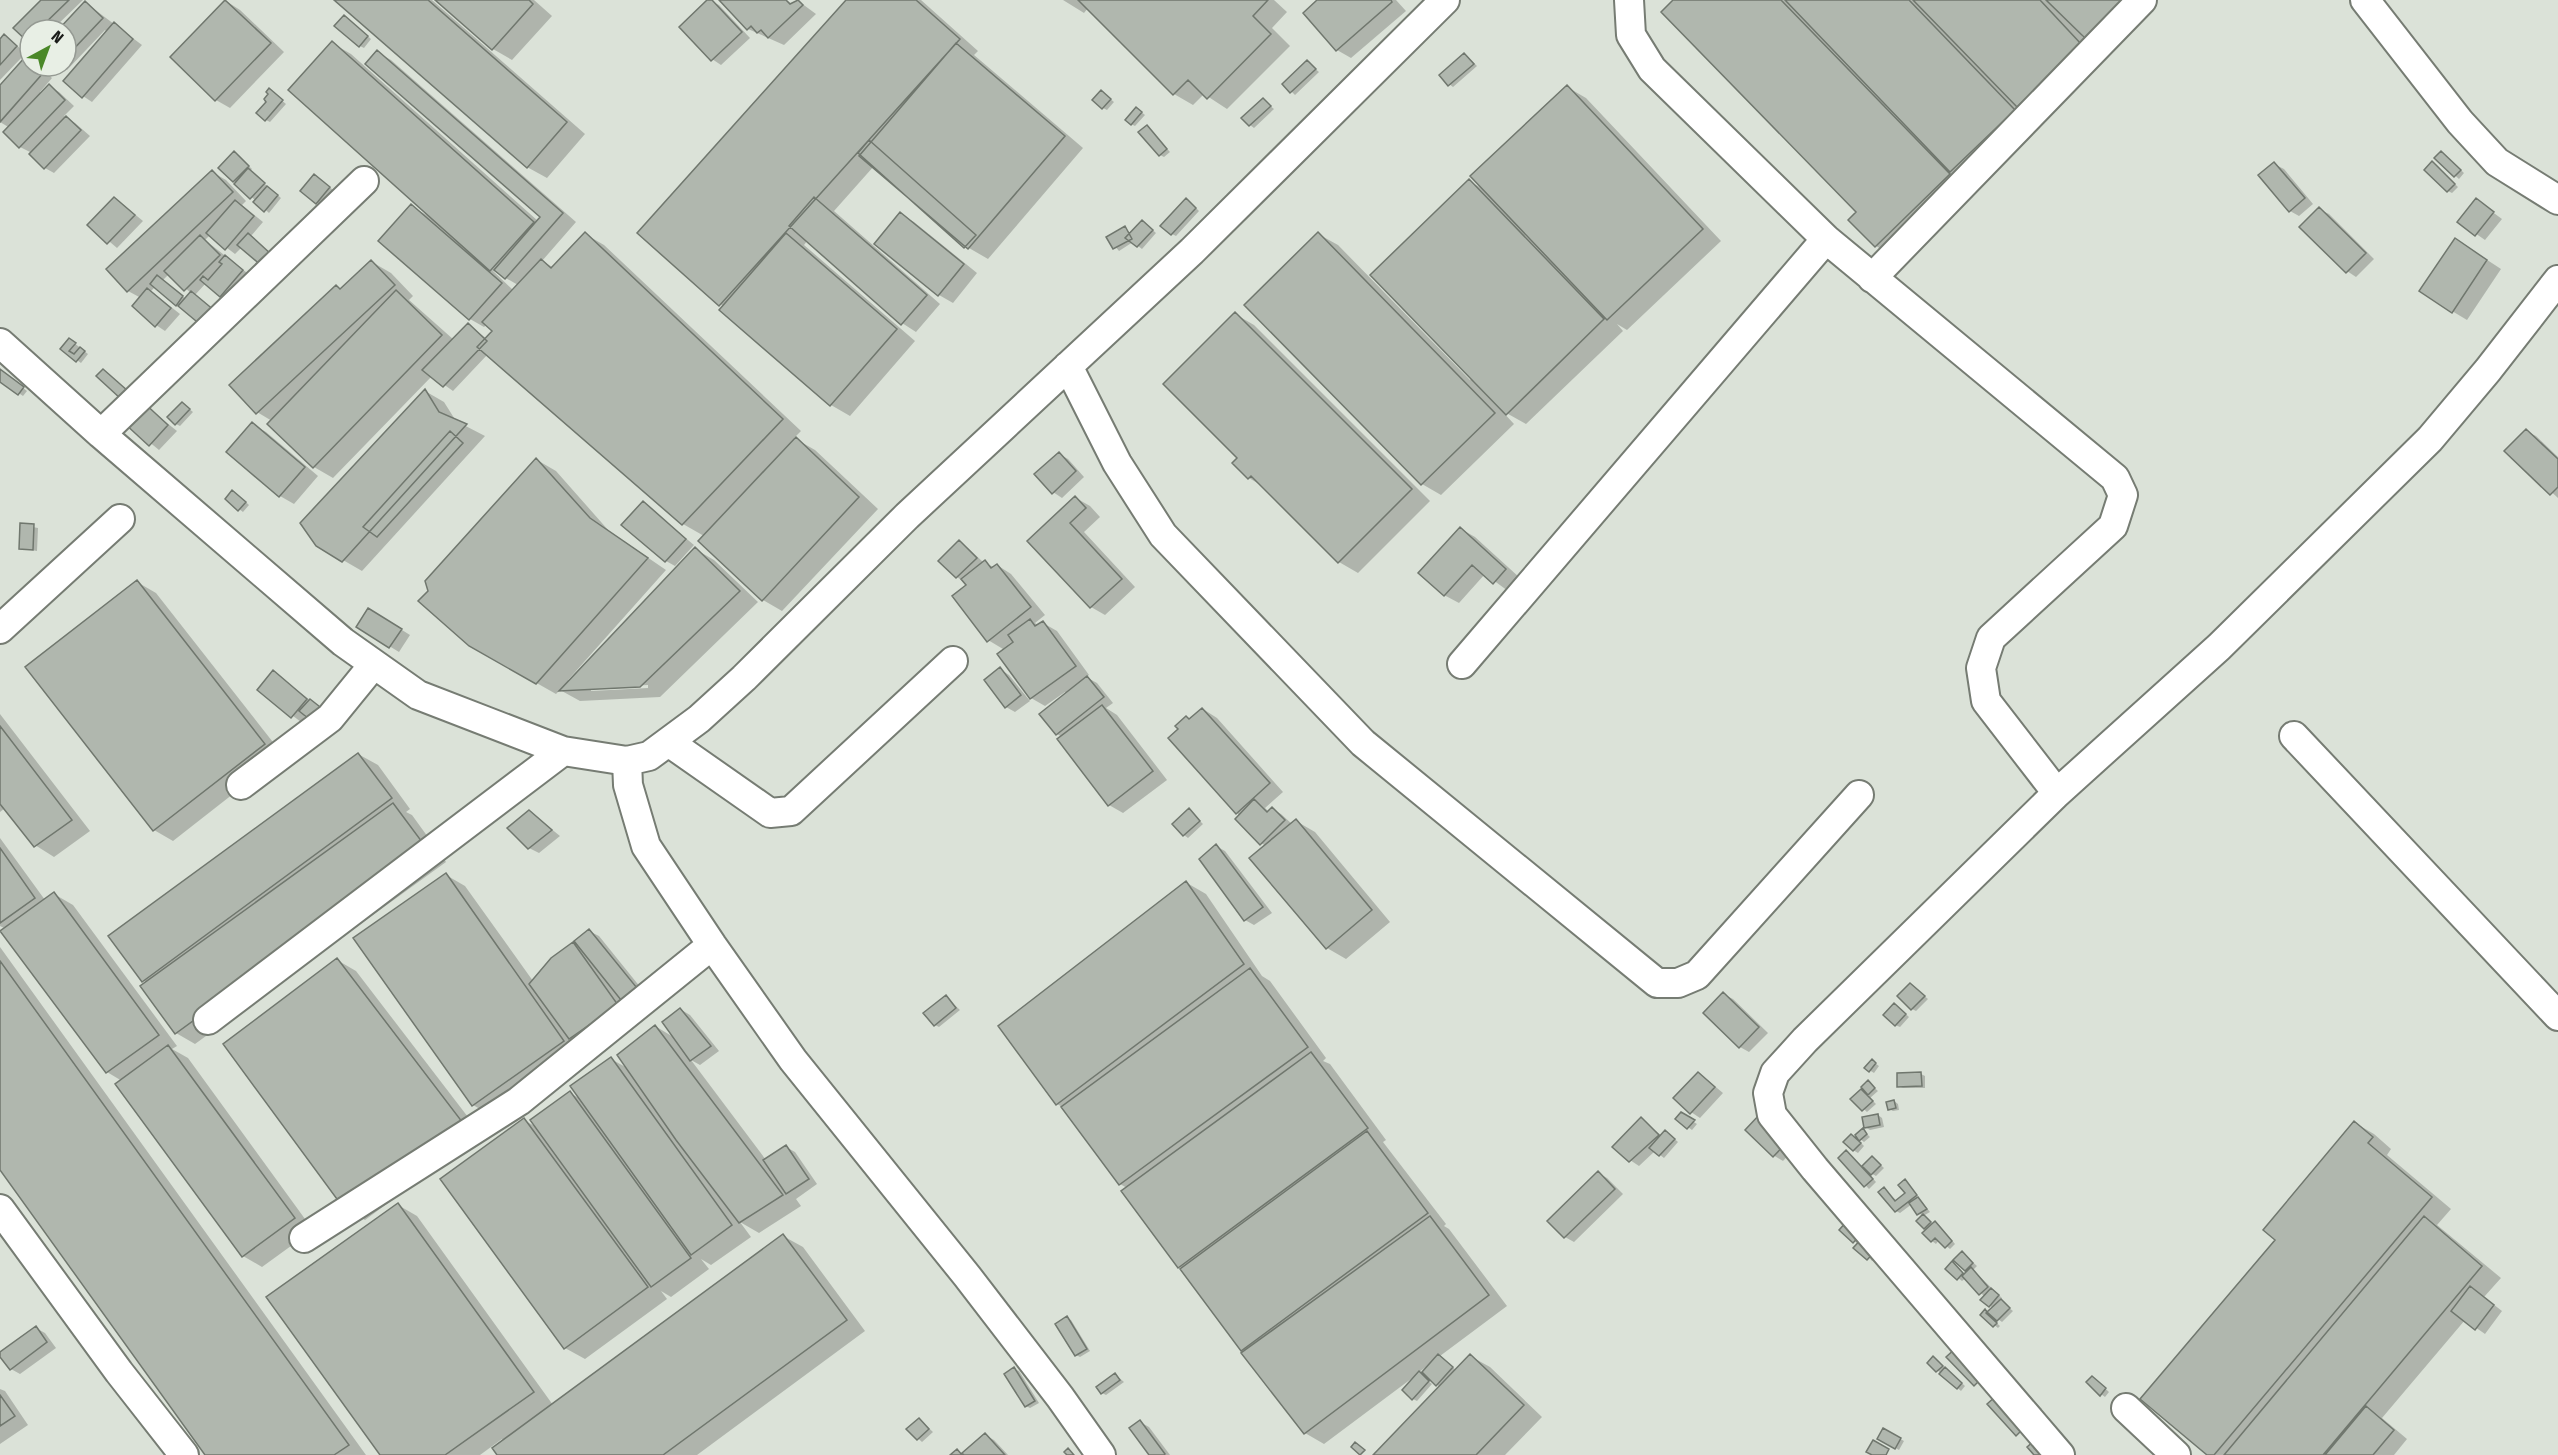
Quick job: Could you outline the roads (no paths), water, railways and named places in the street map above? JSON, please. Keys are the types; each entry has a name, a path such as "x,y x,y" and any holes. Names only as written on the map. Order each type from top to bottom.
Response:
{"street":[{"path":"0,343 101,434 343,642 418,695 563,751 627,761 649,756 670,743 744,678 908,516 1192,251 1445,0"},
{"path":"1629,0 1632,35 1652,69 1826,239 2115,478 2123,495 2112,526 1991,638 1981,668 1986,701 2056,793"},
{"path":"1872,278 2142,0"},
{"path":"2365,0 2460,122 2498,162 2558,200"},
{"path":"101,434 364,181"},
{"path":"1462,664 1826,239"},
{"path":"2060,1455 1815,1169 1772,1114 1768,1093 1775,1073 1805,1040 2056,793 2219,647 2430,439 2488,370 2558,280"},
{"path":"1068,366 1117,463 1162,535 1363,743 1657,983 1678,983 1697,975 1859,795"},
{"path":"0,629 120,519"},
{"path":"670,743 770,813 791,811 953,661"},
{"path":"241,785 330,718 374,664"},
{"path":"2294,736 2558,1016"},
{"path":"208,1020 563,751"},
{"path":"627,761 628,785 646,846 712,945 793,1060 967,1276 1060,1397 1101,1455"},
{"path":"304,1238 519,1101 712,945"},
{"path":"0,1209 119,1372 184,1455"},
{"path":"2126,1408 2176,1455"}]}
